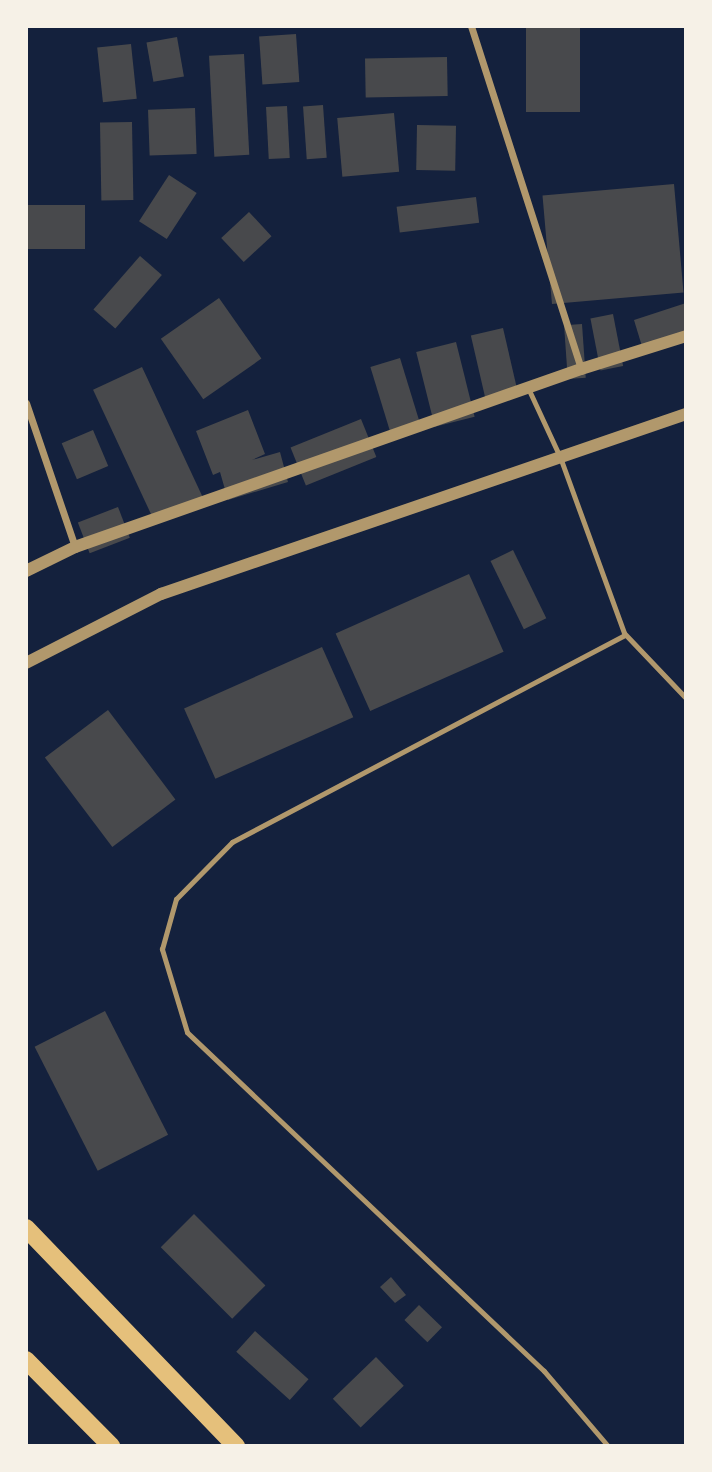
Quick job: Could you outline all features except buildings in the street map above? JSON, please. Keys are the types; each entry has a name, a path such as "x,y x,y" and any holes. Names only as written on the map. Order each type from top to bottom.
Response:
{"main road":[{"path":"26,1228 236,1446"},
{"path":"26,1360 111,1446"}],"street":[{"path":"471,26 581,369"},
{"path":"26,571 75,547 581,369 686,336"},
{"path":"26,402 75,547"},
{"path":"26,663 160,594 686,414"}],"lane":[{"path":"528,388 560,457 625,635 686,698"},
{"path":"608,1446 544,1371 187,1032 162,949 176,899 232,842 625,635"}]}
